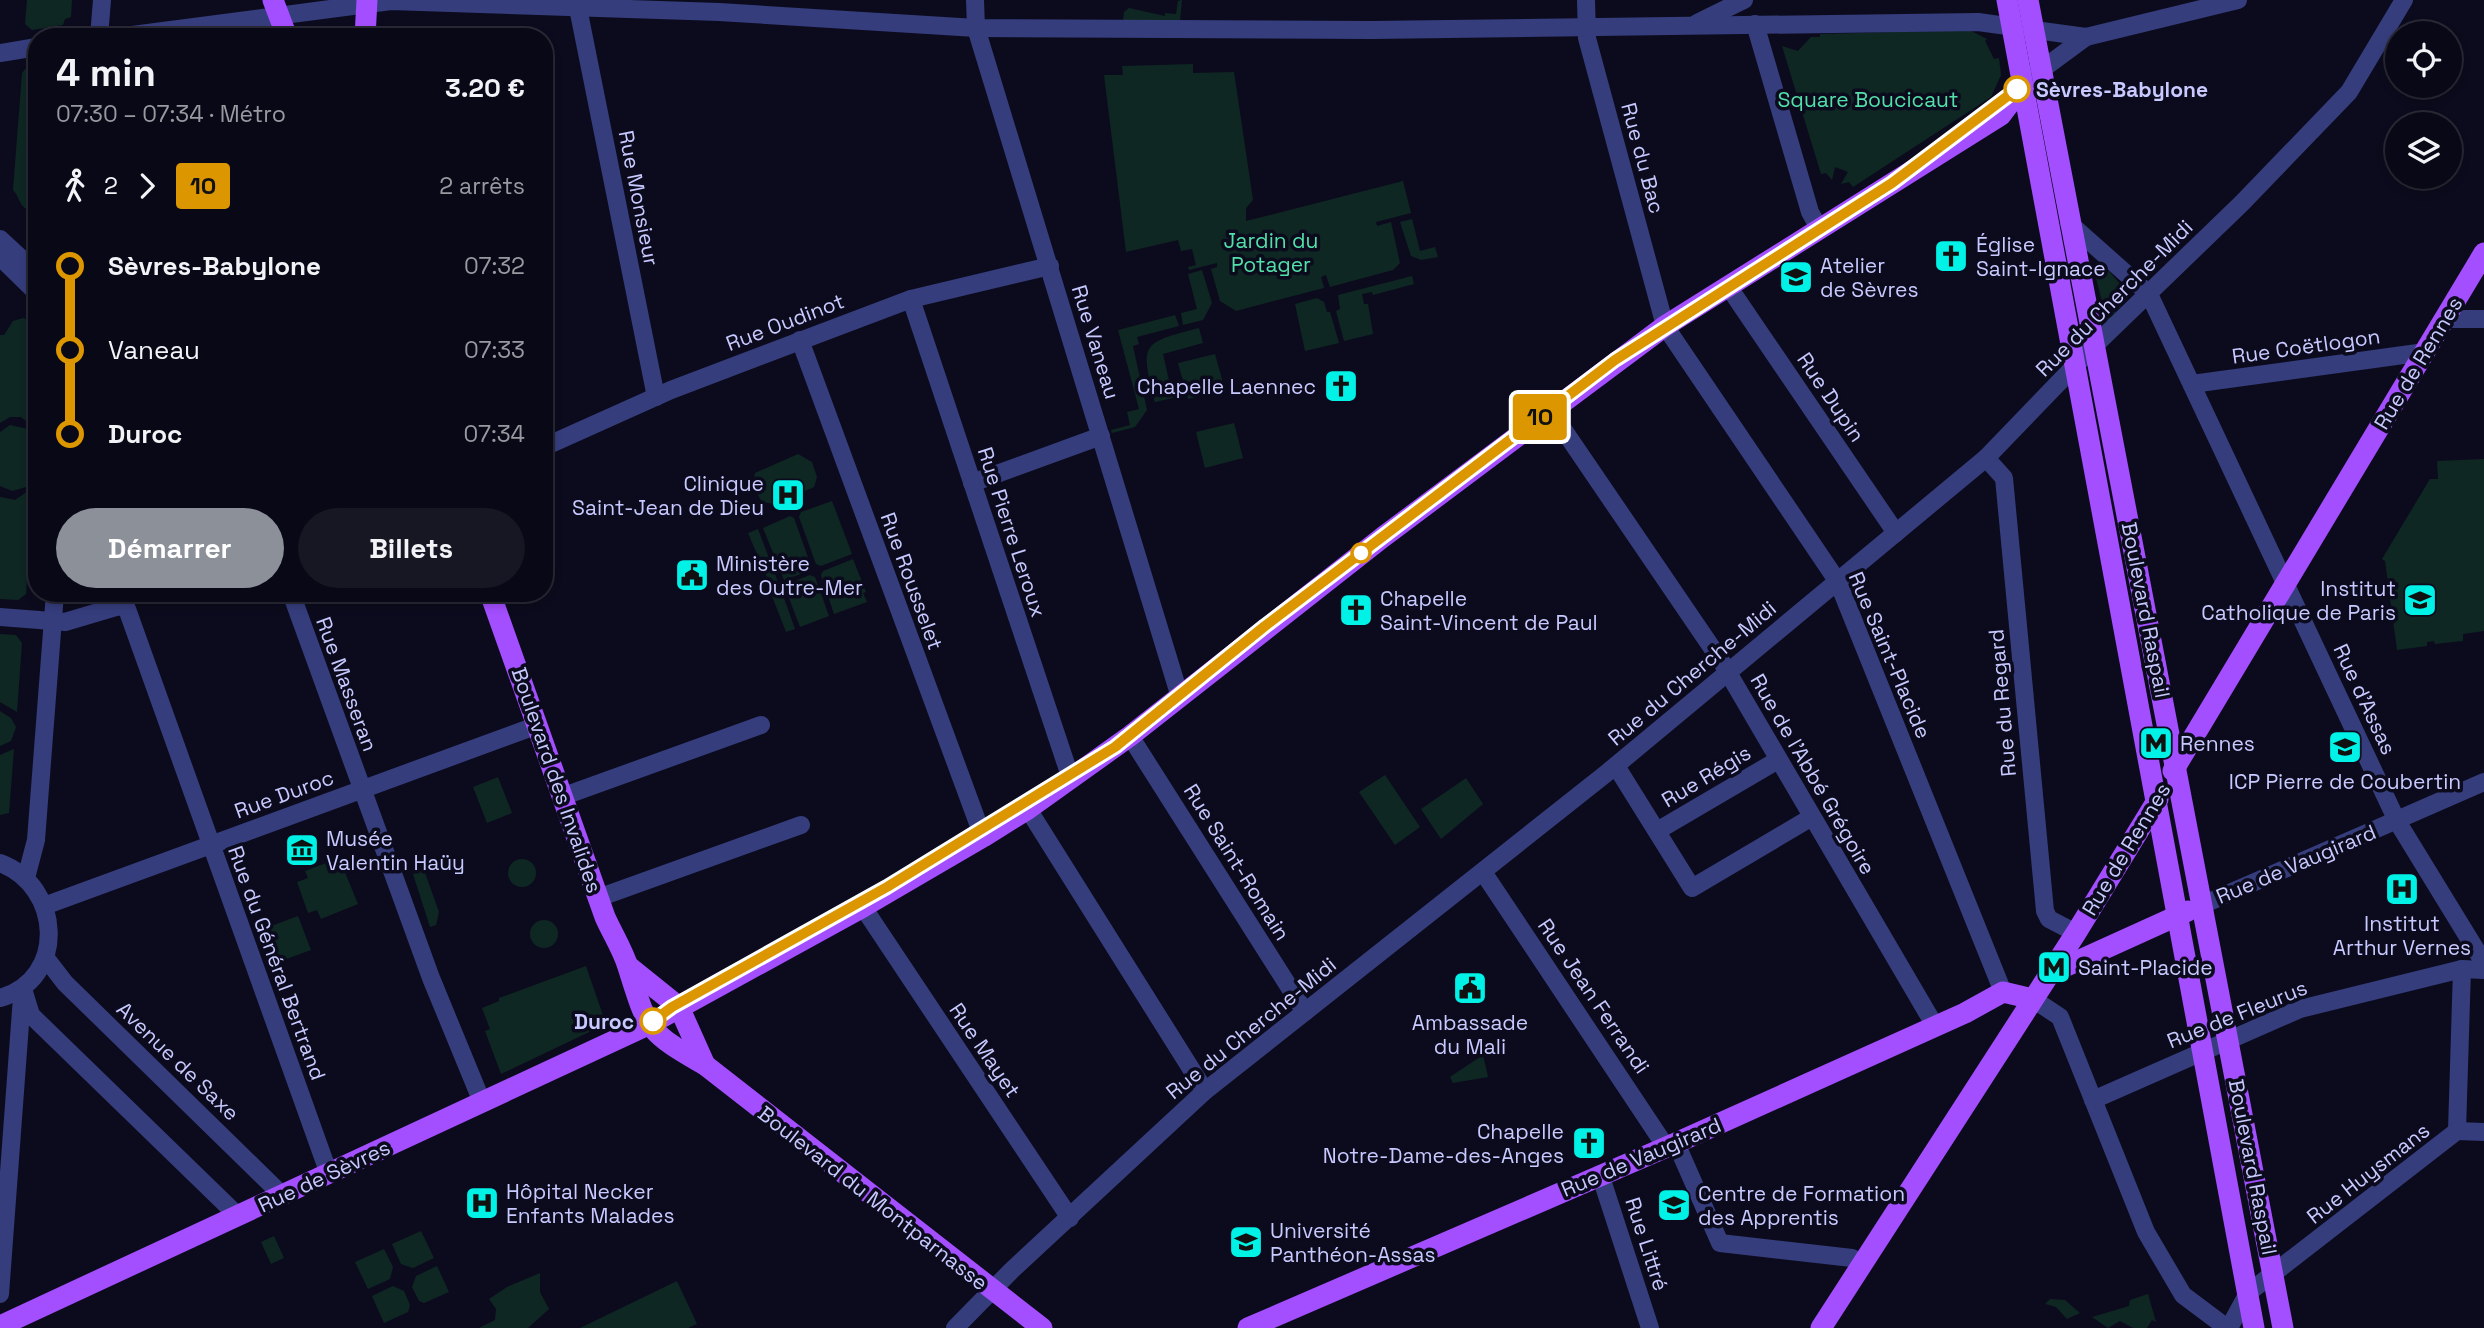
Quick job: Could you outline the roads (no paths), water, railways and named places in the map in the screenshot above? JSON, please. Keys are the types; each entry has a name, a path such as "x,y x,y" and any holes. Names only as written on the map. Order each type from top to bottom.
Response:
{"main road":[{"name":"Boulevard Raspail","path":"2007,0 2023,86 2058,224 2095,345 2283,1328"},
{"name":"Boulevard Raspail","path":"2028,0 2042,66 2074,368 2254,1328"},
{"path":"366,28 367,2"},
{"path":"276,8 284,28"},
{"path":"679,1007 863,907 1028,809 1130,736 1550,410 1665,326 2001,116 2023,86"},
{"name":"Rue de Rennes","path":"1821,1328 2076,933 2484,253"},
{"name":"Boulevard des Invalides","path":"493,602 598,898 628,966 635,997 648,1025"},
{"name":"Rue de Vaugirard","path":"2049,974 2202,905"},
{"path":"2076,933 2098,945 2108,947"},
{"name":"Boulevard des Invalides","path":"628,966 679,1007"},
{"path":"2003,992 2033,999"},
{"name":"Rue de Vaugirard","path":"1248,1328 1671,1145 1935,1026 2003,992"},
{"name":"Rue de Sèvres","path":"0,1326 648,1025 679,1007"},
{"name":"Boulevard du Montparnasse","path":"679,1007 705,1065"},
{"name":"Boulevard du Montparnasse","path":"648,1025 662,1038 705,1065 1042,1328"}],"street":[{"path":"100,28 102,0"},
{"name":"Rue Vaneau","path":"975,0 976,28 1180,697"},
{"name":"Rue du Bac","path":"1586,0 1586,27 1665,326"},
{"path":"1692,26 1744,0"},
{"path":"2023,86 2042,66 2086,37 2238,0"},
{"name":"Rue du Cherche-Midi","path":"955,1328 1205,1091 1616,765 1986,458 2095,345 2349,92 2404,0"},
{"path":"166,28 276,8 391,1 578,8 720,6 976,28 1586,27 1978,22 2086,37"},
{"name":"Rue Monsieur","path":"578,8 656,397"},
{"path":"1755,24 1810,212 1820,230"},
{"path":"0,52 28,48"},
{"path":"2058,224 2149,293"},
{"path":"0,239 28,265"},
{"path":"0,257 28,284"},
{"name":"Rue Oudinot","path":"553,443 656,397 911,299 1050,265"},
{"name":"Rue Dupin","path":"1728,286 1896,533"},
{"name":"Rue d'Assas","path":"2149,293 2397,821 2484,962"},
{"name":"Rue Pierre Leroux","path":"911,299 1071,779"},
{"path":"2444,319 2484,318"},
{"name":"Rue Saint-Placide","path":"1665,326 1838,582 2003,992"},
{"name":"Rue Rousselet","path":"800,340 983,837"},
{"name":"Rue Coëtlogon","path":"2192,384 2425,352"},
{"name":"Rue de l'Abbé Grégoire","path":"1550,410 1728,673 1935,1026"},
{"path":"972,483 1101,436"},
{"name":"Rue du Regard","path":"1986,458 2004,478 2045,911 2049,919 2076,933"},
{"path":"26,877 36,840 54,602"},
{"name":"Rue Masseran","path":"294,602 361,790 482,1102"},
{"name":"Rue du Général Bertrand","path":"53,622 71,622 119,606 127,609 329,1174"},
{"path":"0,617 53,622"},
{"name":"Rue Duroc","path":"44,906 538,725"},
{"path":"564,796 761,725"},
{"name":"Rue Saint-Romain","path":"1130,736 1305,1012"},
{"name":"Rue Régis","path":"1657,831 1778,760"},
{"path":"1616,765 1692,888 1812,817"},
{"name":"Rue de Vaugirard","path":"2202,905 2484,782"},
{"path":"1028,809 1205,1091"},
{"path":"598,898 802,825"},
{"path":"0,863 26,877 44,906 48,924 45,957 38,972 23,989 0,998"},
{"name":"Rue Jean Ferrandi","path":"1483,872 1671,1145 1720,1243 1852,1258 1862,1264"},
{"name":"Rue Mayet","path":"863,907 1070,1218"},
{"name":"Avenue de Saxe","path":"45,957 61,979 283,1196"},
{"path":"2462,969 2457,1131 2484,1132"},
{"name":"Rue de Fleurus","path":"2093,1100 2300,1009 2462,969 2484,970"},
{"path":"23,989 31,1015 237,1216"},
{"path":"0,1294 23,989"},
{"path":"2033,999 2060,1017 2147,1232 2183,1295 2228,1328 2248,1293"},
{"path":"19,1042 48,1032"},
{"name":"Rue Huysmans","path":"2248,1293 2457,1131"},
{"name":"Rue Littré","path":"1600,1174 1650,1328"}],"metro line":[{"name":"10","path":"653,1021 672,1007 887,887 1115,747 1265,626 1615,360 1892,183 2017,89"}],"place":[{"name":"Sèvres-Babylone","path":"2017,89"},
{"name":"Église Saint-Ignace","path":"1951,256"},
{"name":"Atelier de Sèvres","path":"1796,277"},
{"name":"Chapelle Laennec","path":"1341,386"},
{"name":"Clinique Saint-Jean de Dieu","path":"788,495"},
{"name":"Ministère des Outre-Mer","path":"692,575"},
{"name":"Institut Catholique de Paris","path":"2420,600"},
{"name":"Chapelle Saint-Vincent de Paul","path":"1356,610"},
{"name":"Rennes","path":"2156,743"},
{"name":"ICP Pierre de Coubertin","path":"2345,747"},
{"name":"Musée Valentin Haüy","path":"302,850"},
{"name":"Institut Arthur Vernes","path":"2402,889"},
{"name":"Saint-Placide","path":"2054,967"},
{"name":"Ambassade du Mali","path":"1470,988"},
{"name":"Duroc","path":"653,1021"},
{"name":"Chapelle Notre-Dame-des-Anges","path":"1589,1143"},
{"name":"Hôpital Necker Enfants Malades","path":"482,1203"},
{"name":"Centre de Formation des Apprentis","path":"1674,1205"},
{"name":"Université Panthéon-Assas","path":"1246,1242"}],"park label":[{"name":"Square Boucicaut","path":"1868,99"},
{"name":"Jardin du Potager","path":"1271,252"}]}
